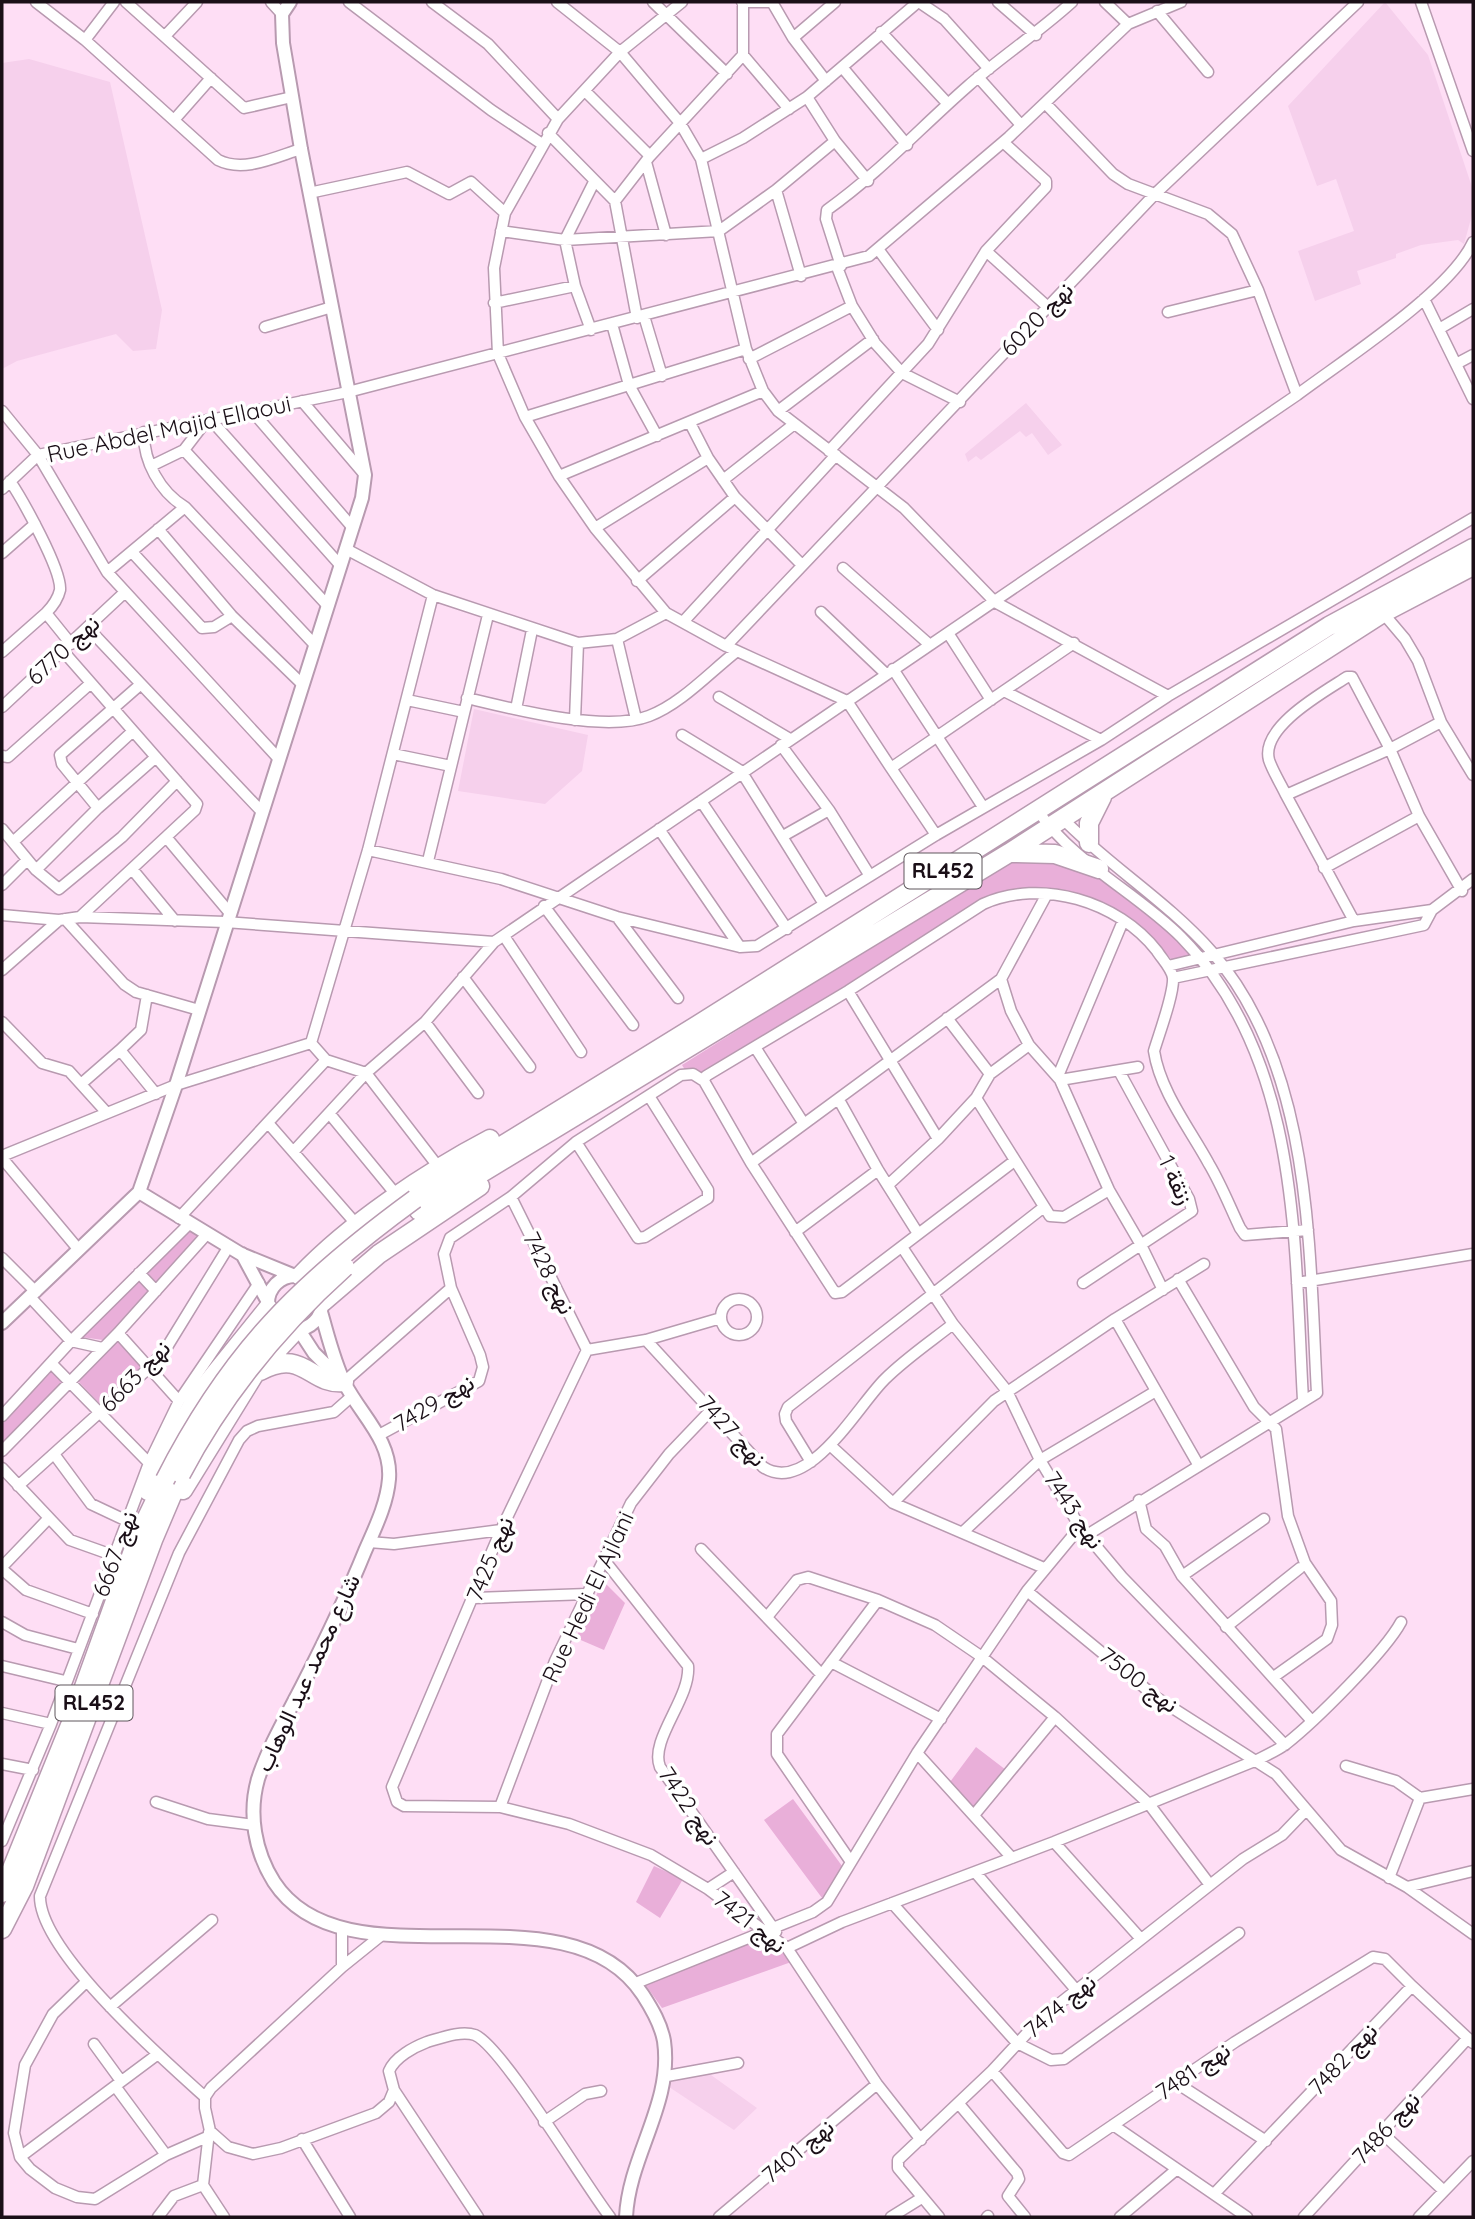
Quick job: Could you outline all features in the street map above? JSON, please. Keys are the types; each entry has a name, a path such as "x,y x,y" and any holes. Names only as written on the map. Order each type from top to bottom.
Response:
{"highway":[{"name":"RL452","path":"555,1120 695,1027 1367,603 1473,548"},
{"name":"RL452","path":"2,1893 71,1723 140,1532 173,1477 251,1363 293,1317 411,1202 1009,853 1383,613 1471,572"},
{"path":"1089,843 1091,813 1110,790"},
{"path":"1009,853 1055,854 1099,869"},
{"path":"297,1276 356,1225 411,1202 440,1168 505,1132 555,1120"},
{"path":"322,1307 379,1254 536,1149 555,1120"},
{"path":"140,1532 152,1483 191,1406 268,1305"},
{"path":"140,1532 167,1522 200,1459 254,1375 297,1331"},
{"path":"254,1375 272,1365 292,1363 348,1389"},
{"name":"RL452","path":"2,1929 34,1861 140,1532"}],"street":[{"path":"36,2 85,40 225,164 236,166 258,163 301,149"},
{"path":"85,40 114,2"},
{"path":"127,2 244,108 292,97"},
{"path":"165,36 197,2"},
{"path":"2,1324 139,1192 176,1085 227,917 353,528 365,475 301,149 282,14 271,2"},
{"path":"282,14 290,2"},
{"path":"349,2 491,110 542,144"},
{"path":"432,2 495,50 558,119"},
{"path":"557,2 570,6 620,52 680,123 701,159 748,354 763,391 778,411 904,508 995,602 1168,696"},
{"path":"653,2 727,74"},
{"path":"682,2 620,52 558,119 548,132 505,213 494,268 498,354 525,417 559,476 595,528 666,613 726,646 847,701 936,835"},
{"path":"615,201 648,159 743,55 743,2 773,2 793,38 827,81"},
{"path":"793,38 835,2"},
{"path":"701,159 743,138 807,97 919,2 944,19 989,69"},
{"path":"999,2 1036,35"},
{"path":"960,402 902,373 873,339 852,306 825,214 868,181 978,77 1036,35 1072,2"},
{"path":"1105,2 1128,24"},
{"name":"Rue Abdel Majid Ellaoui","path":"2,489 38,455 348,392 801,276 869,256 1003,142 1128,24 1181,2"},
{"name":"نهج 6020","path":"726,646 1155,194 1359,2"},
{"path":"1421,2 1473,151"},
{"path":"1157,11 1208,72"},
{"path":"881,32 948,104"},
{"path":"743,55 789,109"},
{"path":"842,67 907,145"},
{"path":"978,77 1021,125"},
{"path":"174,120 211,78"},
{"path":"585,91 648,159 666,235"},
{"path":"807,97 835,141 868,181"},
{"path":"1045,103 1106,168 1128,184 1208,214 1232,234 1258,290 1297,395"},
{"path":"548,132 615,201 620,237 641,317 662,376"},
{"path":"502,231 565,240 719,231 776,190 835,141"},
{"path":"683,622 768,530 938,330 960,288 986,251 1046,184 1003,142"},
{"path":"309,192 407,172 449,194 471,182 505,213"},
{"path":"591,330 575,286 565,240 594,182"},
{"path":"776,190 801,276"},
{"path":"294,1151 366,1073 425,1022 499,939 741,771 995,602 1297,395 1424,299 1464,261 1473,242"},
{"path":"878,249 938,330"},
{"path":"986,251 1049,308"},
{"path":"494,303 575,286"},
{"path":"1168,312 1258,290"},
{"path":"1424,299 1473,399"},
{"path":"525,417 629,385 748,354 852,306"},
{"path":"265,327 332,307"},
{"path":"1438,329 1473,309"},
{"path":"612,324 629,385 657,436"},
{"path":"778,411 873,339"},
{"path":"1456,364 1473,355"},
{"path":"559,476 763,391"},
{"path":"302,401 365,475"},
{"path":"2,411 38,455 107,572 279,759"},
{"path":"252,411 353,528"},
{"path":"151,466 184,450 209,420 340,565"},
{"path":"690,423 708,458 735,497 802,565"},
{"path":"723,480 793,425"},
{"path":"144,432 144,443 151,466 165,491 185,507 315,645"},
{"path":"184,450 328,606"},
{"path":"595,528 708,458"},
{"path":"2,652 46,613 57,597 60,583 35,524 10,481"},
{"path":"637,581 735,497"},
{"path":"107,572 185,507"},
{"path":"368,850 428,861 557,897 617,917 740,947 757,946 936,835 1101,740 1168,696 1473,518"},
{"path":"2,553 35,524"},
{"path":"158,528 232,616 302,684"},
{"path":"346,549 433,595 532,630 578,643 617,639 666,613"},
{"path":"132,552 202,628 214,627 232,616"},
{"path":"843,568 930,645"},
{"name":"نهج 6770","path":"2,707 124,593"},
{"path":"311,1044 368,850 433,595"},
{"path":"821,612 890,672 983,807"},
{"path":"46,613 91,683 197,807 80,917"},
{"path":"1383,613 1405,639 1418,661 1441,722 1473,775"},
{"path":"428,861 488,615"},
{"path":"88,628 262,812"},
{"path":"516,709 532,630"},
{"path":"948,633 991,700"},
{"path":"617,639 636,719"},
{"path":"575,720 578,643"},
{"path":"891,768 1074,643"},
{"path":"467,698 575,720 636,719 664,708 737,651"},
{"path":"1354,921 1269,760 1272,741 1282,722 1347,677 1352,677 1390,749 1419,816 1462,891"},
{"path":"2,756 8,757 91,683"},
{"path":"98,808 60,755 141,684"},
{"path":"1004,691 1101,740"},
{"path":"719,697 786,742 870,876"},
{"path":"407,700 464,712"},
{"path":"1286,795 1390,749 1441,722"},
{"path":"13,842 134,731"},
{"path":"682,735 741,771 824,904"},
{"path":"393,754 451,766"},
{"path":"36,870 98,808 156,757"},
{"path":"2,830 56,889 64,887 122,837 177,781"},
{"path":"701,801 786,929"},
{"path":"1044,807 1099,869 1156,915 1199,957 1208,968 1249,1041 1267,1088 1288,1175 1294,1232 1303,1400"},
{"path":"626,2217 633,2175 667,2076 660,2029 636,1983 821,1908 917,1753 1044,1568 1084,1531 1270,1424 1317,1393 1308,1230 1296,1139 1285,1093 1252,1016 1222,965 1186,925 1089,843 1056,823 1044,807"},
{"path":"783,836 829,810"},
{"path":"1324,867 1419,816"},
{"path":"659,829 740,947"},
{"path":"166,837 227,917"},
{"path":"2,885 27,860"},
{"path":"132,869 175,921"},
{"path":"1168,966 1354,921 1432,910 1462,891 1473,879"},
{"path":"751,1163 1001,979 1047,894"},
{"path":"704,1081 706,1076 848,991 983,904 999,897 1047,894 1085,901 1123,921 1148,939 1168,966 1173,978 1154,1051 1167,1090 1245,1235 1308,1230"},
{"path":"544,906 633,1026"},
{"path":"1173,978 1222,965 1424,925 1432,910"},
{"path":"2,915 175,921 227,917 345,930 499,939"},
{"path":"617,917 678,998"},
{"path":"62,919 113,976 136,992 199,1010"},
{"path":"2,970 62,919"},
{"path":"1059,1078 1123,921"},
{"path":"499,939 582,1052"},
{"path":"463,977 530,1067"},
{"path":"1001,979 1011,1011 1028,1045 1059,1078 1109,1190 1142,1245 1163,1290"},
{"path":"848,991 938,1139"},
{"path":"81,1084 141,1030 147,995"},
{"path":"947,1018 990,1074"},
{"path":"425,1022 478,1093"},
{"path":"2,1023 38,1060 66,1069 107,1113"},
{"path":"311,1044 326,1060 366,1073 440,1168"},
{"path":"79,1250 2,1157 176,1085 311,1044"},
{"path":"888,1185 938,1139 976,1098 990,1074 1028,1045"},
{"path":"755,1046 804,1124"},
{"path":"120,1049 156,1094"},
{"path":"2,1416 139,1273 326,1060"},
{"path":"1059,1078 1139,1067"},
{"name":"زنقة 1","path":"1083,1283 1190,1214 1191,1207 1119,1071"},
{"path":"224,2217 203,2185 208,2134 205,2097 86,1982 53,1933 42,1911 40,1896 179,1553 220,1470 247,1431 334,1412 348,1389 451,1288 444,1254 450,1238 511,1197 576,1142 688,1072 704,1081 751,1163 835,1293 842,1292 902,1247 917,1232 1013,1162"},
{"path":"576,1142 638,1238 645,1237 708,1198 708,1190 649,1096"},
{"path":"976,1098 1013,1162 1049,1216 1064,1217 1109,1190"},
{"path":"839,1100 878,1171 917,1232"},
{"path":"328,1113 411,1202"},
{"path":"268,1123 356,1225"},
{"path":"795,1232 878,1171"},
{"path":"139,1192 241,1254 313,1283 348,1389"},
{"name":"نهج 7428","path":"511,1197 587,1350"},
{"path":"811,1462 786,1421 788,1407 1044,1207"},
{"path":"2,1451 118,1333 207,1234"},
{"name":"نهج 6663","path":"18,1486 150,1367 167,1347 229,1246"},
{"name":"نهج 7443","path":"902,1247 953,1324 1007,1391 1040,1460 1084,1531 1122,1577 1285,1745"},
{"path":"241,1254 259,1283 277,1324 297,1331 323,1364 348,1389"},
{"path":"1297,1283 1473,1254"},
{"path":"2,1258 71,1341 102,1348"},
{"path":"893,1503 1007,1391 1204,1264"},
{"path":"139,1273 156,1291"},
{"path":"268,1305 276,1283 297,1276"},
{"path":"1178,1279 1254,1407 1277,1434 1287,1516 1305,1563 1331,1601 1332,1625 1327,1639 1275,1676"},
{"name":"نهج 6667","path":"2,1841 5,1825 33,1770 115,1556 140,1532 149,1463 179,1401 259,1283"},
{"name":"نهج 7429","path":"379,1435 479,1381 483,1367 480,1355 451,1288"},
{"path":"297,1331 316,1321 322,1307"},
{"path":"587,1350 646,1340 721,1318"},
{"path":"1115,1319 1199,1466"},
{"name":"نهج 7427","path":"646,1340 770,1472 790,1472 811,1462 831,1446 886,1378 953,1324"},
{"path":"118,1333 179,1401"},
{"name":"نهج 7425","path":"500,1807 404,1806 397,1802 392,1787 475,1598 501,1530 587,1350"},
{"path":"51,1363 101,1411 149,1463"},
{"name":"شارع محمد عبد الوهاب","path":"348,1389 379,1435 389,1477 386,1497 340,1611 258,1781 254,1825 260,1855 275,1884 293,1904 312,1917 342,1928 383,1934 533,1939 568,1945 615,1965 636,1983"},
{"path":"963,1532 1040,1460 1156,1391"},
{"name":"Rue Hedi El Ajlani","path":"500,1807 555,1661 631,1503 669,1454 712,1409"},
{"path":"831,1446 893,1503 1044,1568"},
{"path":"54,1454 91,1504 140,1532"},
{"path":"2,1468 70,1540 115,1556"},
{"path":"1139,1500 1146,1529 1165,1546 1182,1576 1226,1627 1275,1676 1311,1720"},
{"path":"48,1519 2,1568 26,1590 93,1614"},
{"path":"1182,1576 1264,1519"},
{"path":"369,1542 394,1544 501,1530"},
{"path":"701,1549 821,1674"},
{"name":"نهج 7422","path":"605,1561 686,1660 688,1683 657,1759 771,1930 784,1945"},
{"path":"1226,1627 1300,1568"},
{"path":"767,1617 802,1577 878,1600 935,1625 982,1657 1055,1717 1149,1804 1210,1885"},
{"name":"نهج 7500","path":"1027,1591 1157,1698 1257,1760 1283,1781 1341,1850 1407,1887 1473,1934"},
{"path":"475,1598 588,1594"},
{"path":"851,1862 777,1754 775,1745 777,1734 878,1600"},
{"path":"2,1622 25,1635 78,1649"},
{"path":"784,1945 1054,1842 1257,1760 1285,1745 1385,1645 1401,1622"},
{"path":"831,1662 940,1719"},
{"path":"2,1665 65,1681"},
{"path":"2,1713 51,1724"},
{"path":"974,1815 1055,1717"},
{"path":"917,1753 1012,1858"},
{"path":"2,1764 33,1770"},
{"path":"1346,1766 1396,1781 1420,1798 1473,1789"},
{"path":"1389,1878 1420,1798"},
{"path":"156,1802 208,1819 254,1825"},
{"name":"نهج 7421","path":"500,1807 569,1824 651,1856 771,1930"},
{"name":"نهج 7474","path":"920,2199 897,2165 898,2160 959,2104 1041,2018 1210,1885 1288,1831 1306,1810"},
{"path":"1054,1842 1141,1939"},
{"path":"708,1889 734,1871"},
{"path":"1407,1887 1473,1871"},
{"path":"975,1872 1077,1990"},
{"path":"892,1903 1017,2043 1051,2060 1064,2059 1239,1933"},
{"path":"110,2007 212,1920"},
{"path":"342,1928 342,1967"},
{"path":"205,2097 222,2077 342,1967 383,1934"},
{"name":"نهج 7421","path":"784,1945 877,2084 921,2140"},
{"name":"نهج 7481","path":"992,2071 1065,2155 1073,2153 1175,2082 1373,1957 1385,1959 1412,1986"},
{"path":"86,1982 47,2022 25,2065 14,2133 20,2157 37,2177 55,2188 77,2197 95,2199 166,2155 208,2134"},
{"path":"1412,1986 1471,2040"},
{"name":"نهج 7482","path":"1215,2193 1412,1986"},
{"path":"478,2217 394,2090 389,2071 401,2056 425,2043 464,2033 476,2035 502,2061 610,2217"},
{"name":"نهج 7486","path":"1304,2217 1471,2040"},
{"path":"94,2044 166,2155"},
{"path":"20,2157 158,2054"},
{"path":"667,2076 738,2063"},
{"path":"1175,2082 1266,2141"},
{"name":"نهج 7401","path":"719,2217 877,2084"},
{"path":"208,2134 228,2147 253,2154 376,2113 389,2102 394,2090"},
{"path":"544,2122 579,2098 601,2091"},
{"path":"959,2104 1017,2173 1019,2179 1008,2196 1024,2217"},
{"path":"1113,2125 1215,2193 1240,2215"},
{"path":"1382,2133 1444,2191"},
{"path":"302,2139 349,2217"},
{"path":"1419,2217 1473,2161"},
{"path":"1120,2217 1177,2169"},
{"path":"159,2217 174,2196 203,2185"},
{"path":"891,2217 920,2199 939,2217"}],"shaded area":[{"path":"1385,2 1428,55 1473,190 1472,215 1464,244 1458,240 1421,245 1396,254 1396,258 1357,271 1361,284 1315,301 1298,251 1354,231 1336,179 1317,186 1288,106"},
{"path":"29,59 110,82 162,310 156,349 133,351 116,334 17,361 2,369 2,63"},
{"path":"1026,403 1062,445 1048,455 1032,433 1026,437 1020,431 981,460 976,456 968,462 965,454"},
{"path":"474,709 588,735 582,771 545,804 458,791"},
{"path":"1037,856 1097,873 1146,905 1196,955 1173,961 1153,940 1114,910 1072,894 1048,891 994,895 691,1080 682,1065 1011,858"},
{"path":"185,1229 200,1237 157,1286 145,1273"},
{"path":"139,1279 152,1291 103,1340 81,1337"},
{"path":"119,1339 144,1365 101,1405 78,1381"},
{"path":"53,1370 66,1381 2,1448 2,1424"},
{"path":"603,1581 625,1603 604,1650 576,1638"},
{"path":"976,1747 1006,1770 974,1808 950,1782"},
{"path":"793,1799 845,1870 825,1902 764,1820"},
{"path":"654,1866 683,1879 660,1918 636,1902"},
{"path":"762,1933 782,1946 794,1961 662,2008 642,1980"},
{"path":"704,2070 757,2108 734,2130 669,2087 673,2076"}]}
